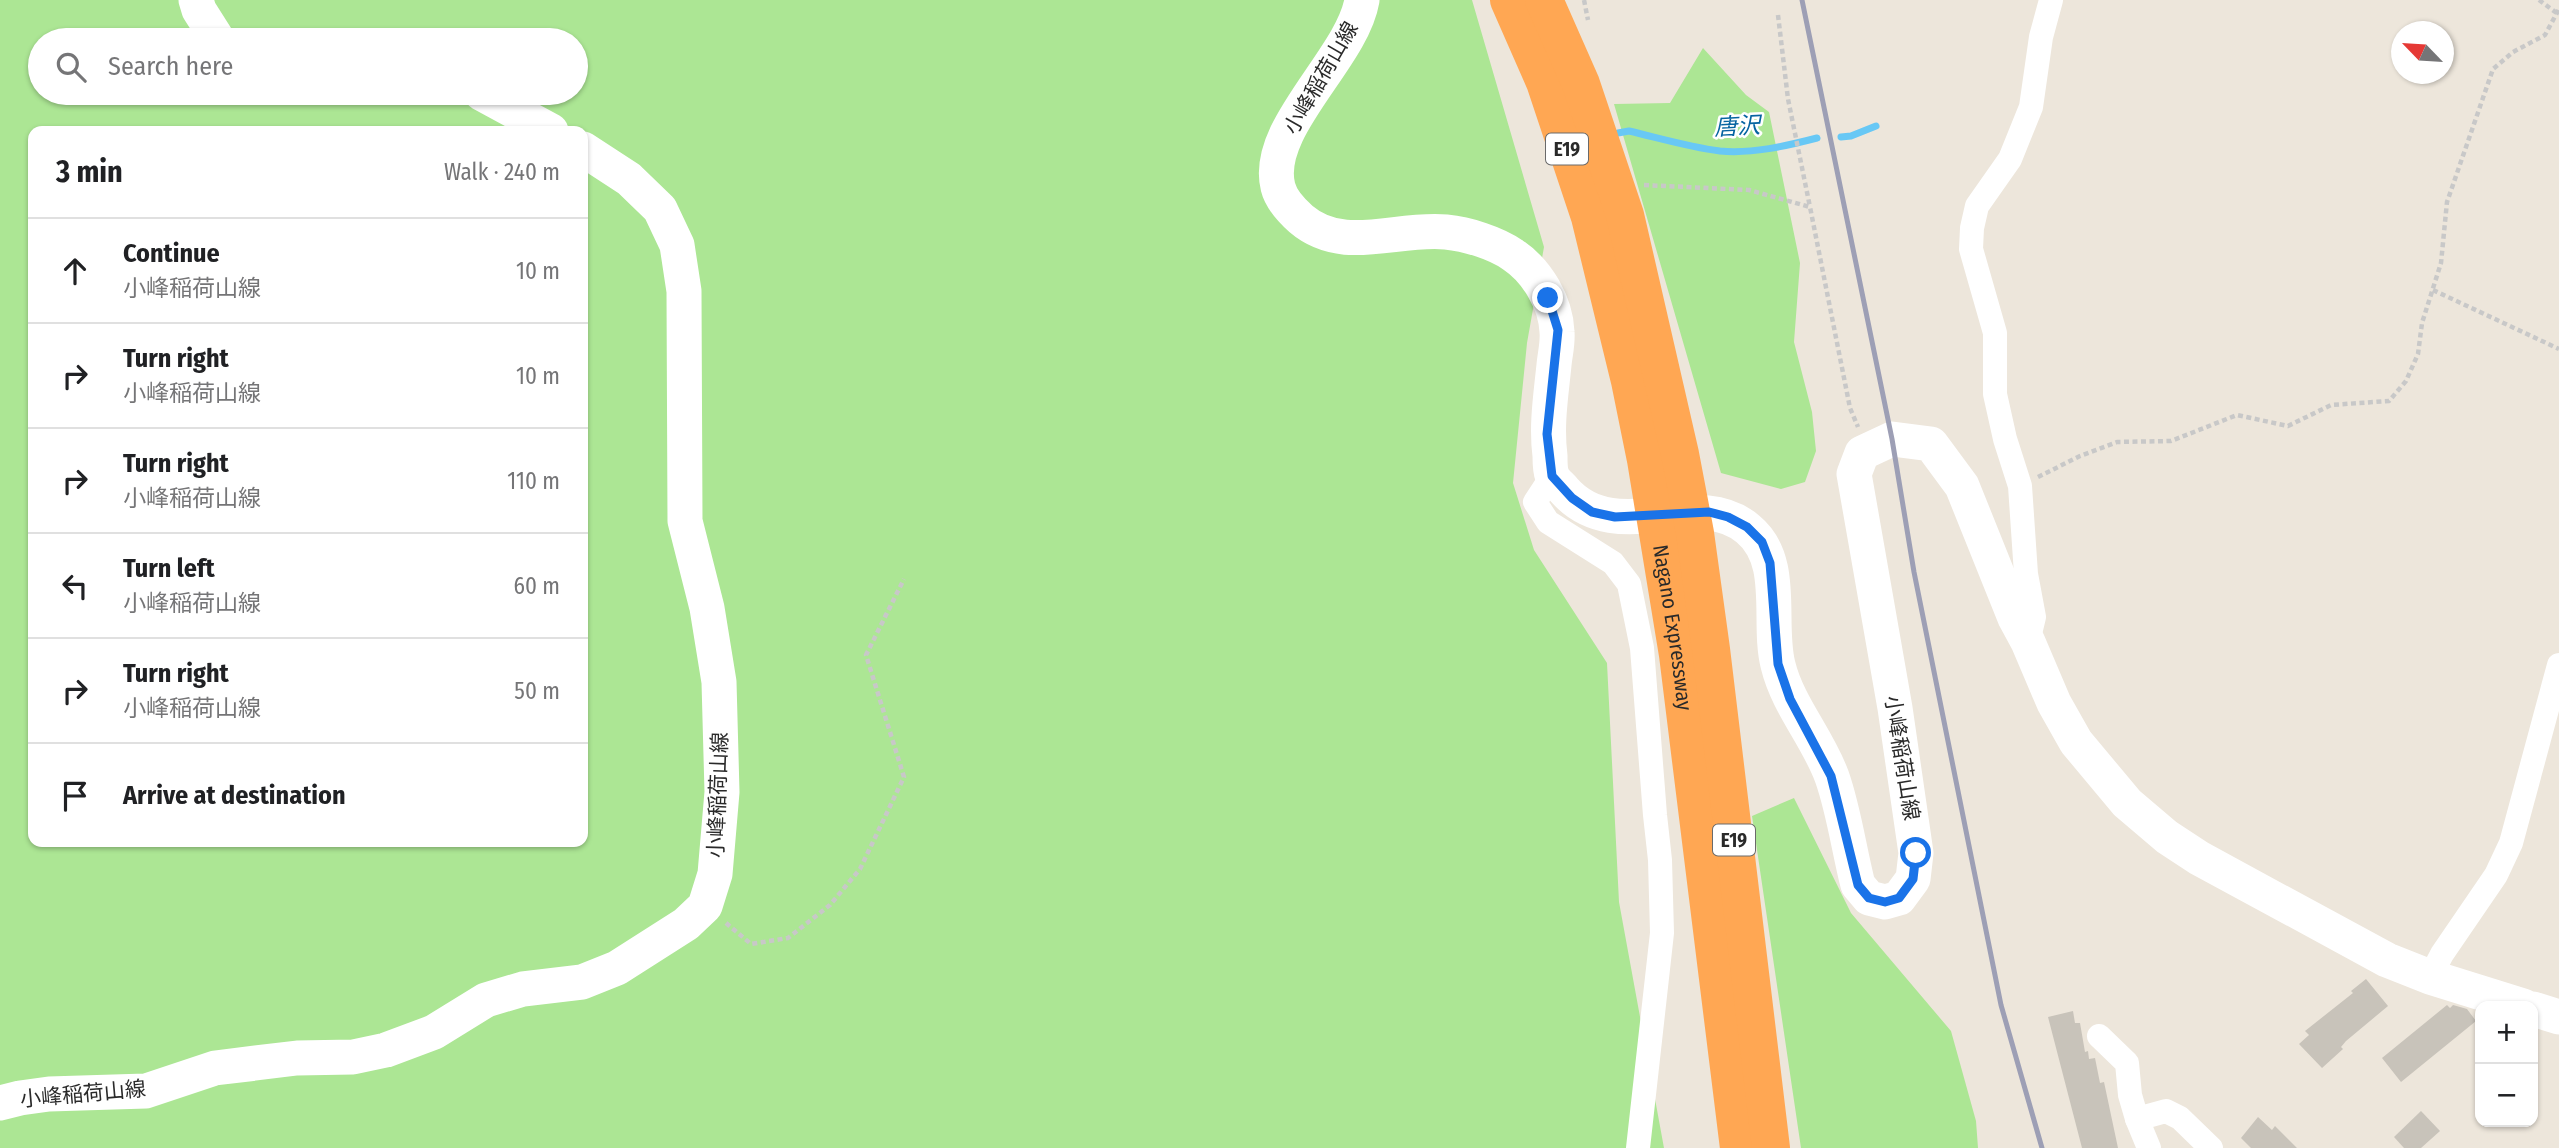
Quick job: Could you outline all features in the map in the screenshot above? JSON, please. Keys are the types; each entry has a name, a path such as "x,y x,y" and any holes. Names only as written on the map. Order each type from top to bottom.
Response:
{"highway":[{"name":"Nagano Expressway","path":"1509,0 1563,83 1618,205 1646,378 1678,535 1712,649 1771,1148"},
{"name":"Nagano Expressway","path":"1544,0 1563,83"},
{"name":"Nagano Expressway","path":"1678,535 1678,654 1739,1148"}],"main road":[{"path":"196,0 210,28"},
{"name":"小峰稲荷山線","path":"1362,0 1360,12 1341,49 1287,132 1278,158 1278,187 1291,211 1310,227 1337,238 1446,232 1485,242 1513,255 1537,276 1548,298 1558,330 1547,434 1552,476 1572,498 1592,512 1615,517 1709,512 1728,517 1747,527 1762,542 1770,563 1778,664 1790,699 1831,776 1858,885 1869,898 1885,902 1899,898 1913,879 1916,853 1895,708 1854,474 1862,453 1869,450"},
{"path":"503,105 542,126"},
{"name":"小峰稲荷山線","path":"0,1104 49,1094 146,1091 215,1068 297,1058 353,1057 386,1050 434,1032 486,1000 523,989 582,982 617,968 686,923 705,906 715,874 722,792 719,682 707,608 685,521 684,291 677,245 660,209 629,179 588,152"},
{"path":"1869,450 1892,439 1931,444 1962,486 2015,618 2054,703 2076,742 2127,803 2168,837 2199,858 2387,960 2430,977 2508,1001"},
{"path":"2538,1011 2559,1017"}],"street":[{"path":"2028,642 2034,617 2026,574 2020,486 2005,439 1995,394 1995,333 1971,250 1972,228 1978,206 2010,159 2031,107 2041,37 2052,0"},
{"path":"1552,476 1535,502 1548,522 1613,563 1629,584 1642,648 1660,860 1662,933 1639,1148"},
{"path":"2430,977 2442,954 2496,876 2511,843 2559,666"},
{"path":"2099,1037 2127,1063 2130,1095 2149,1148"},
{"path":"2137,1119 2166,1111 2180,1118 2211,1148"}],"path":[{"path":"1584,0 1589,26"},
{"path":"2020,486 2080,456 2117,442 2171,441 2237,415 2288,426 2331,405 2389,401 2406,381 2418,354 2422,323 2441,263 2447,202 2493,69 2513,52 2545,35 2559,12 2539,0"},
{"path":"1778,15 1788,99 1850,408 1869,450"},
{"path":"1618,205 1749,190 1810,207"},
{"path":"2433,290 2559,349"},
{"path":"705,906 751,944 788,937 830,905 860,869 904,777 866,655 904,579"}],"green space":[{"path":"0,0 1472,0 1544,247 1527,343 1513,483 1534,550 1607,663 1619,902 1664,1148 0,1148"},
{"path":"1703,48 1746,95 1769,112 1800,263 1794,342 1812,412 1816,451 1805,482 1781,489 1721,473 1614,104 1670,103"},
{"path":"1794,798 1851,913 1951,1031 1976,1121 1978,1148 1801,1148 1752,816"}],"building":[{"path":"2366,979 2388,1006 2346,1041 2341,1047 2343,1049 2322,1068 2299,1044 2309,1035 2305,1031 2353,993 2351,991"},
{"path":"2447,1005 2450,1008 2453,1005 2467,1009 2475,1020 2401,1082 2382,1058"},
{"path":"2073,1011 2075,1023 2080,1023 2085,1052 2088,1051 2089,1059 2095,1058 2100,1083 2104,1082 2118,1148 2082,1148 2048,1017"},
{"path":"2421,1111 2440,1131 2421,1148 2404,1148 2394,1137"},
{"path":"2258,1117 2272,1130 2275,1126 2297,1148 2251,1148 2241,1138"}],"waterway":[{"path":"1841,137 1876,126"},
{"name":"唐沢","path":"1618,133 1629,131 1732,152 1769,149 1817,138"}],"railway":[{"path":"1802,0 1892,439 1914,572 2001,1005 2042,1148"}],"route":[{"path":"1548,298 1558,330 1547,434 1552,476 1572,498 1592,512 1615,517 1709,512 1728,517 1747,527 1762,542 1770,563 1778,664 1790,699 1831,776 1858,885 1869,898 1885,902 1899,898 1913,879 1916,853"}]}
